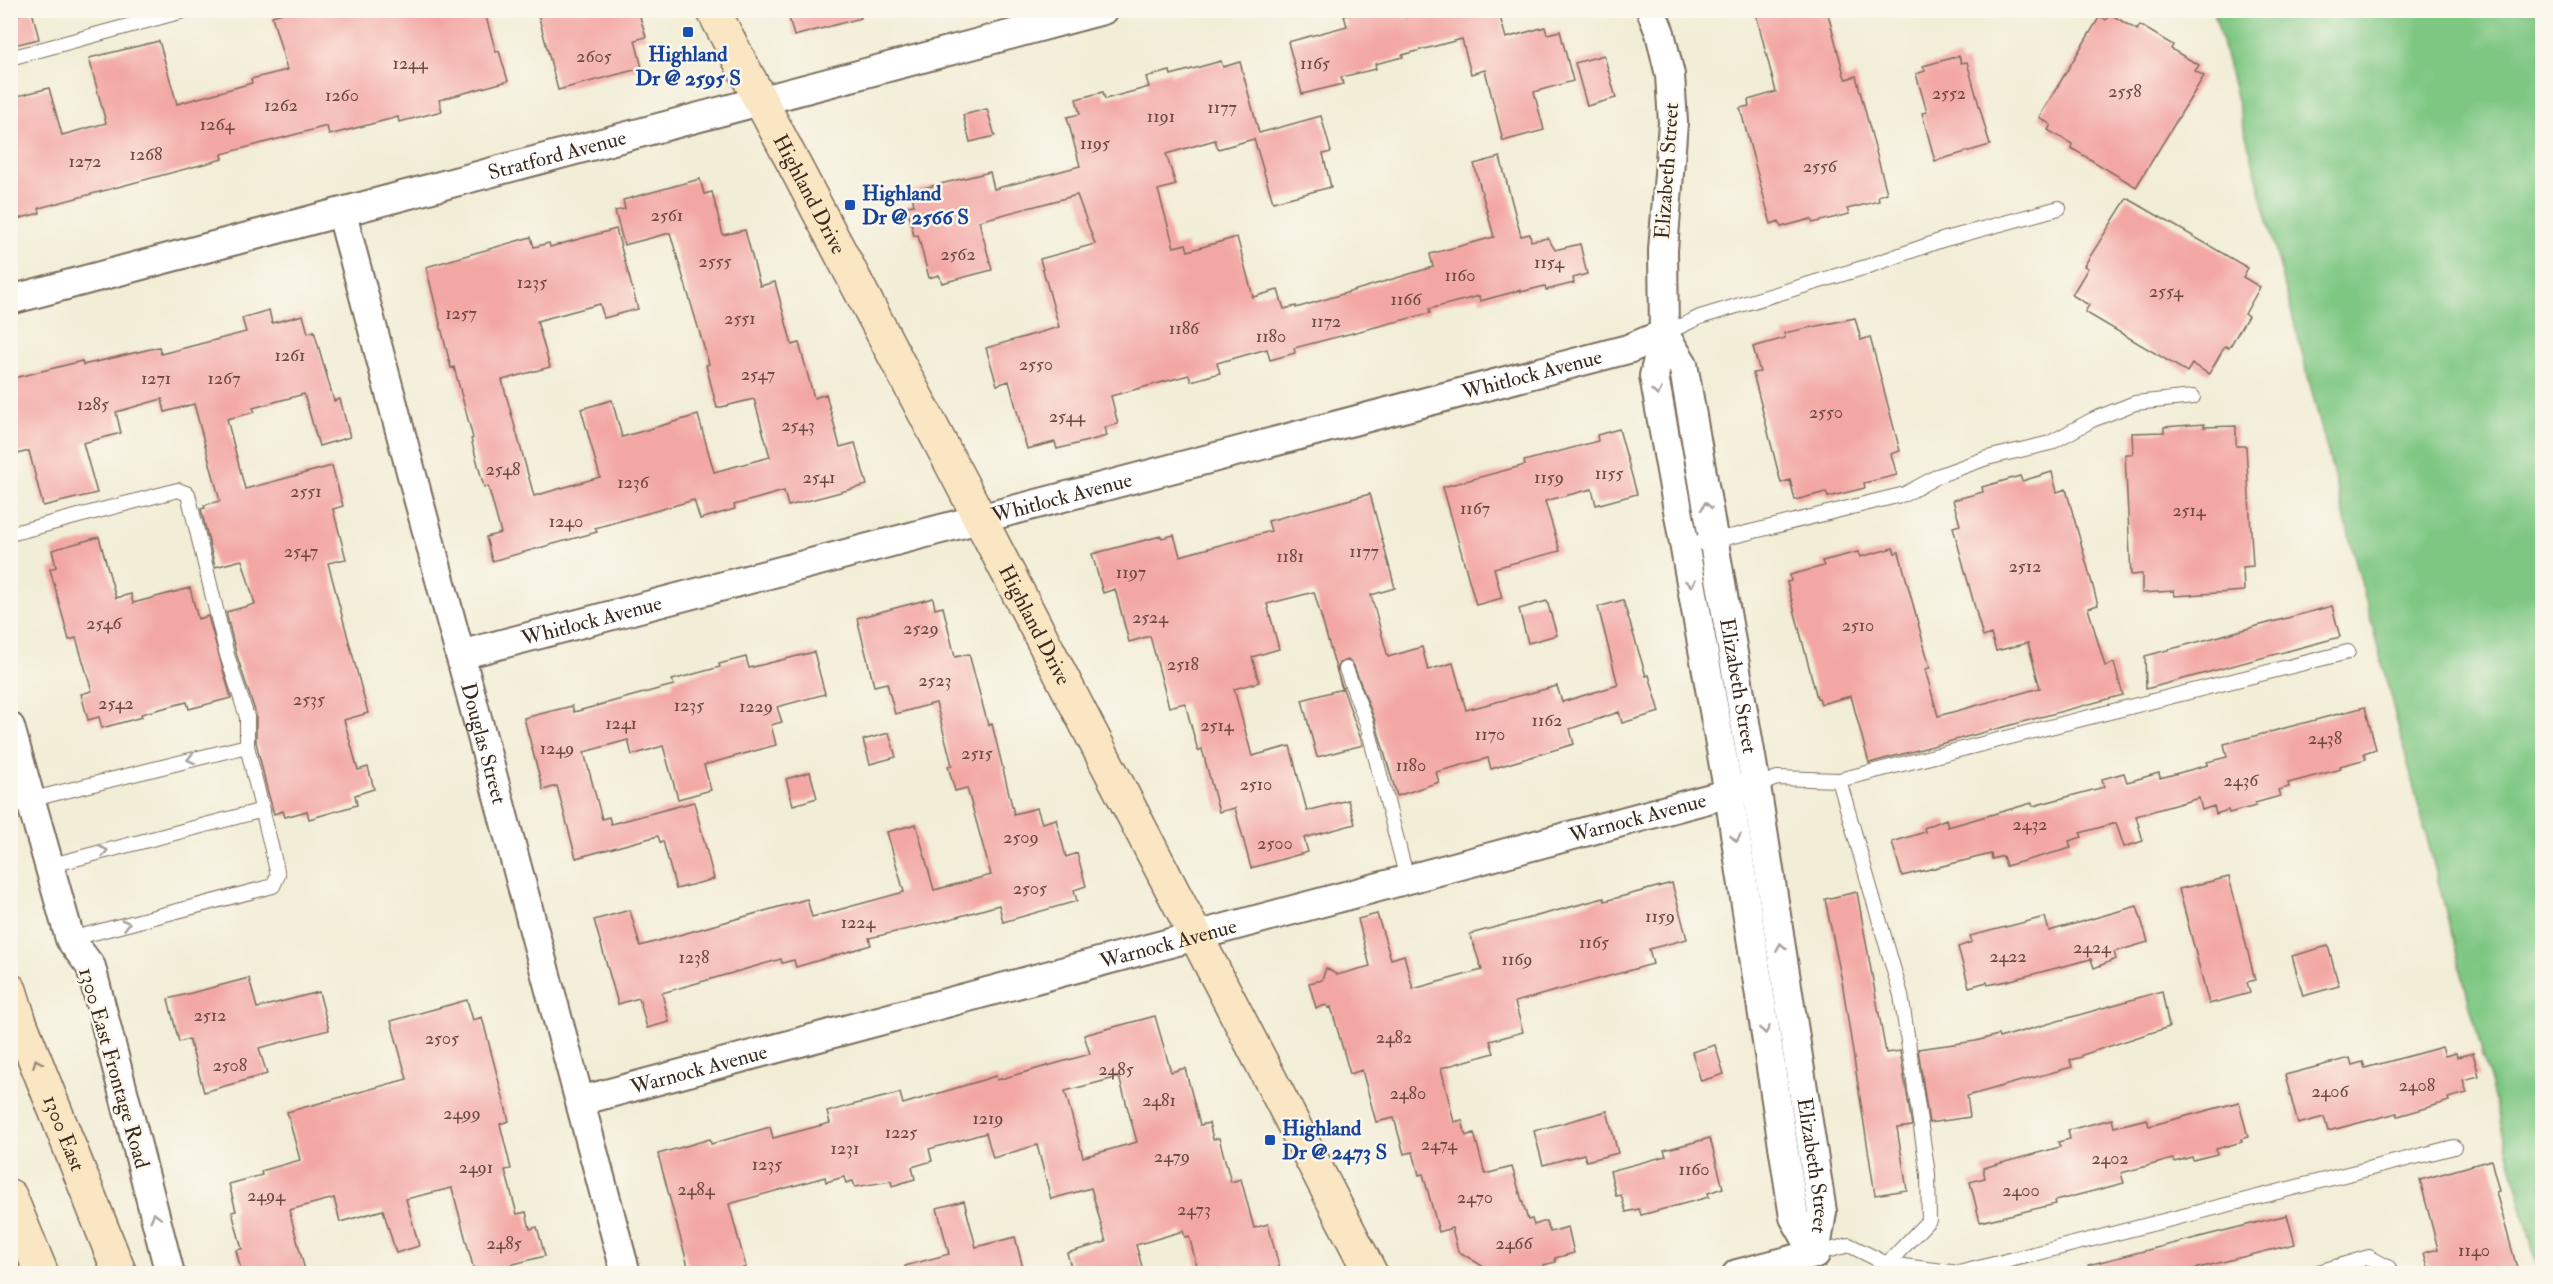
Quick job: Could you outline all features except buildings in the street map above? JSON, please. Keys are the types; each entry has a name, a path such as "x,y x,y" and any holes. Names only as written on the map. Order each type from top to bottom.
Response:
{"street":[{"name":"Highland Drive","path":"712,10 981,520 1371,1274"},
{"name":"Stratford Avenue","path":"10,300 342,214 1103,10"},
{"name":"Elizabeth Street","path":"1651,10 1665,54 1672,93 1673,123 1663,250 1664,334 1683,364 1698,543 1729,794 1794,1217 1815,1254"},
{"name":"Douglas Street","path":"342,214 626,1274"},
{"name":"Whitlock Avenue","path":"460,655 1617,352 1664,334"},
{"name":"Elizabeth Street","path":"1698,543 1756,786 1822,1212 1815,1254"},
{"name":"1300 East Frontage Road","path":"10,727 70,939 91,967 170,1274"},
{"name":"Warnock Avenue","path":"580,1101 1756,786"},
{"name":"1300 East","path":"10,990 20,1022 120,1274"},
{"path":"10,1196 42,1274"},
{"path":"1737,1274 1815,1254"}],"lane":[{"path":"10,58 187,10"},
{"path":"1664,334 1700,317 1866,267 1942,240 2059,208"},
{"path":"1698,543 1905,494 1940,475 1988,458 2050,443 2092,420 2135,404 2193,397"},
{"path":"10,534 178,490 188,494 227,655 247,717 247,746 279,875 273,886 70,939"},
{"path":"1756,786 1777,778 1839,780 2348,652"},
{"path":"1346,669 1367,724 1407,879"},
{"path":"29,800 247,746"},
{"path":"1839,780 1901,994 1928,1174 1929,1220 1888,1269"},
{"path":"48,866 262,810"},
{"path":"1815,1254 1849,1245 1888,1269 1959,1273 2454,1147"},
{"path":"2312,1274 2368,1257 2389,1268 2391,1274"}],"green space":[{"path":"2214,11 2542,11 2542,1273 2539,1273"}],"place":[{"name":"Highland Dr @ 2595 S","path":"688,32"},
{"name":"Highland Dr @ 2566 S","path":"850,205"},
{"name":"Highland Dr @ 2473 S","path":"1270,1140"}]}
